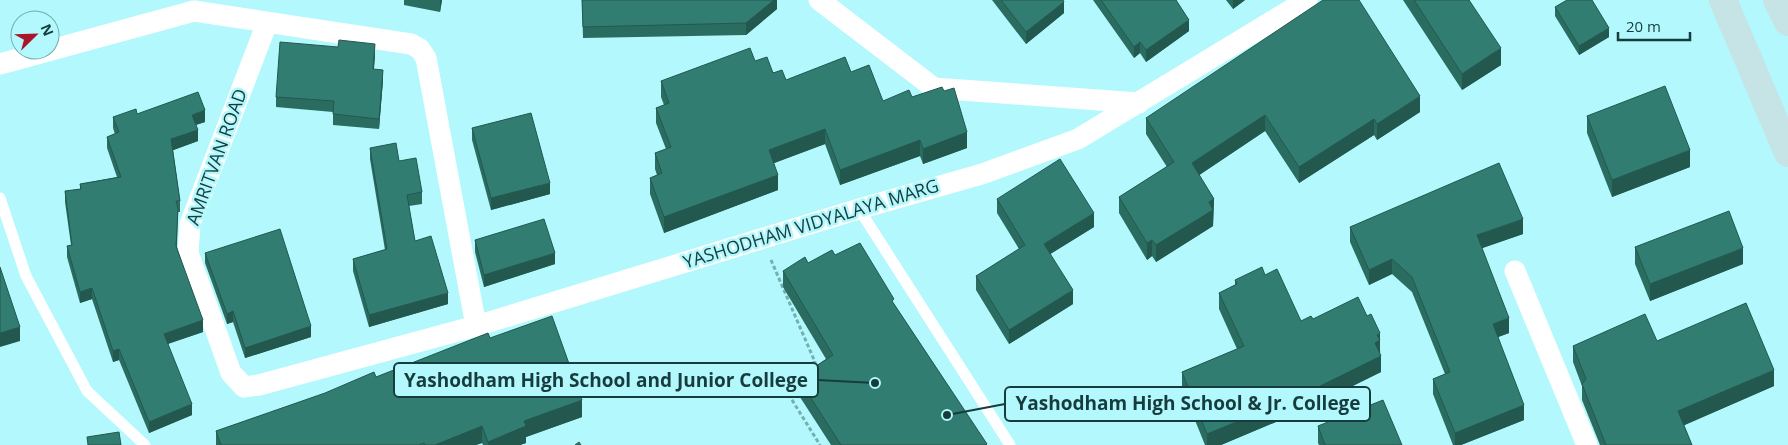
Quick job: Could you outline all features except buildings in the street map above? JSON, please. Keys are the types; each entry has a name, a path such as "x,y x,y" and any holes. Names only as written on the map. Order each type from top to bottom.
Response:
{"main road":[{"path":"1723,0 1788,153"},
{"path":"1777,0 1788,22"}],"street":[{"path":"819,0 934,88 1139,103"},
{"name":"YASHODHAM VIDYALAYA MARG","path":"476,326 762,238 982,174 1078,139 1307,0"},
{"path":"0,64 195,5 268,23 411,44 420,49 426,58 476,326"},
{"name":"AMRITVAN ROAD","path":"268,23 190,224 188,238 188,253 231,373 244,386 259,385 476,326"},
{"path":"1515,271 1587,445"}],"lane":[{"path":"0,198 26,276 86,391 145,445"},
{"path":"859,209 1010,445"}],"path":[{"path":"762,238 815,362 779,379 820,445"}],"place":[{"name":"Yashodham High School and Junior College","path":"875,383"},
{"name":"Yashodham High School & Jr. College","path":"947,415"}]}
